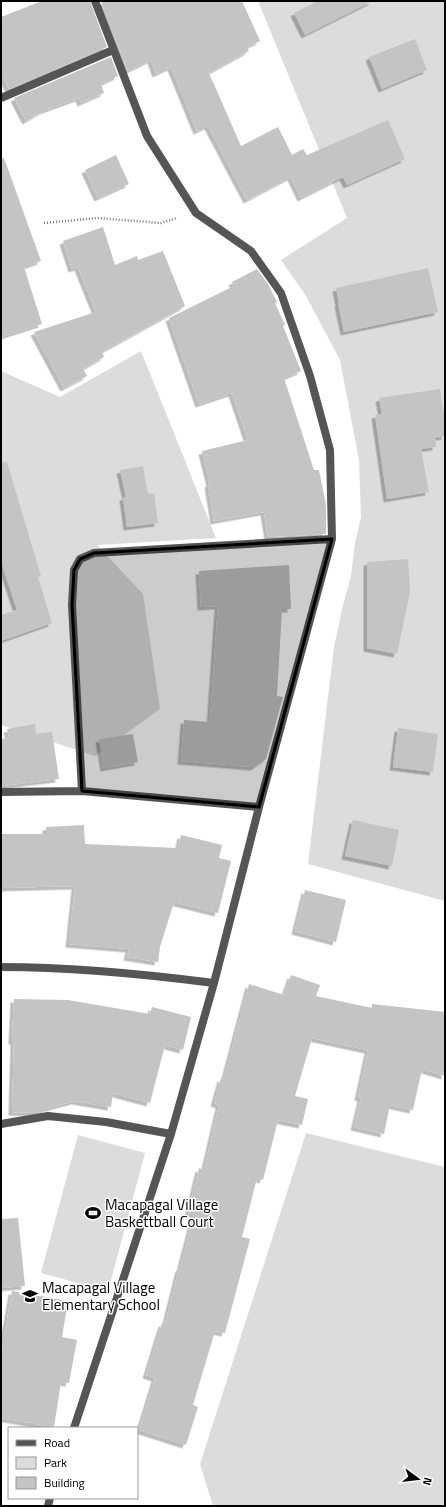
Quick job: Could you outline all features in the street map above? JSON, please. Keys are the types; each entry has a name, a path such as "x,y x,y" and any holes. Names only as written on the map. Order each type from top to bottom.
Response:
{"street":[{"path":"74,1427 171,1134 214,983 259,807 332,539 330,450 310,376 281,294 251,251 196,212 147,136 95,1"},
{"path":"1,98 113,50"},
{"path":"82,791 72,605 74,570 80,559 94,553 332,539"},
{"path":"1,792 82,791 259,807"},
{"path":"1,966 50,967 214,983"},
{"path":"1,1124 48,1116 106,1122 171,1134"}],"path":[{"path":"44,223 98,218 161,223 196,212"}],"highlighted area":[{"path":"332,539 259,807 82,791 72,605 74,570 80,559 94,553"}],"green space":[{"path":"258,1 445,1 445,901 308,864 334,647 351,576 355,543 361,517 359,460 340,360 306,296 281,260 347,218"},
{"path":"141,351 216,538 97,545 143,594 160,709 95,756 1,725 1,371 60,397"},
{"path":"306,1133 445,1167 445,1506 213,1506 200,1464"},
{"name":"Macapagal Village Baskettball Court","path":"78,1135 145,1153 108,1291 41,1273"}],"building":[{"path":"42,1 90,1 107,47 9,89 1,73 1,17"},
{"path":"101,1 242,1 260,41 247,47 249,51 209,73 241,146 278,127 292,155 303,149 307,155 388,120 405,159 347,185 343,177 301,198 291,177 247,200 208,126 197,131 171,67 156,74 151,60 128,71"},
{"path":"318,1 373,1 305,35 294,13"},
{"path":"415,39 427,70 382,89 369,57"},
{"path":"111,57 118,76 101,84 104,93 81,103 79,98 43,111 26,121 14,98"},
{"path":"116,155 129,184 98,198 85,170"},
{"path":"4,158 41,261 24,267 42,324 1,337 1,159"},
{"path":"103,227 115,265 137,256 138,260 163,251 185,306 102,352 104,357 83,369 87,376 64,388 34,332 96,312 78,267 72,269 63,241"},
{"path":"428,268 438,312 344,332 336,288"},
{"path":"257,269 268,284 277,302 275,303 285,325 283,326 301,371 284,378 314,470 319,470 326,505 326,534 268,537 264,512 214,521 208,484 210,483 202,451 248,440 232,393 199,404 169,318 234,286 232,282"},
{"path":"440,389 445,421 445,436 435,438 436,447 421,449 429,492 387,499 375,415 382,414 379,398"},
{"path":"7,462 41,576 38,577 52,623 1,641 1,615 17,610 1,561 1,463"},
{"path":"143,466 148,494 154,493 158,523 127,527 123,497 126,497 120,470"},
{"path":"408,559 410,592 397,654 367,648 367,562"},
{"path":"289,565 291,609 282,609 277,696 283,697 266,759 254,767 181,761 184,720 210,722 218,606 201,607 199,571"},
{"path":"35,724 36,734 52,732 59,779 1,786 1,739 9,738 7,729"},
{"path":"398,728 438,734 433,772 393,767"},
{"path":"133,734 138,762 104,768 99,739"},
{"path":"353,820 399,830 392,866 345,856"},
{"path":"84,825 85,844 178,848 181,835 222,845 219,858 231,861 218,913 174,902 160,947 158,962 127,957 129,949 69,944 75,886 1,888 1,834 46,834 46,827"},
{"path":"305,890 346,900 336,942 295,931"},
{"path":"291,975 320,985 316,996 372,1008 372,1004 445,1012 445,1076 422,1069 413,1110 390,1105 384,1134 354,1127 361,1098 358,1097 368,1050 312,1038 295,1096 308,1099 302,1125 278,1120 263,1180 257,1178 242,1237 250,1239 225,1333 215,1331 193,1405 198,1407 186,1445 139,1430 155,1378 146,1375 162,1323 165,1324 180,1268 194,1214 188,1213 199,1168 204,1170 219,1105 214,1103 221,1078 224,1079 249,984 284,995"},
{"path":"14,999 68,1000 150,1014 152,1007 191,1017 183,1050 165,1045 150,1103 113,1093 111,1107 75,1101 36,1113 12,1112 14,1041 12,1041"},
{"path":"18,1218 25,1286 1,1288 1,1219"},
{"path":"12,1291 68,1301 62,1337 77,1340 69,1383 61,1382 54,1427 1,1418 1,1355"}],"place":[{"name":"Macapagal Village Baskettball Court","path":"93,1213"},
{"name":"Macapagal Village Elementary School","path":"30,1296"}]}
